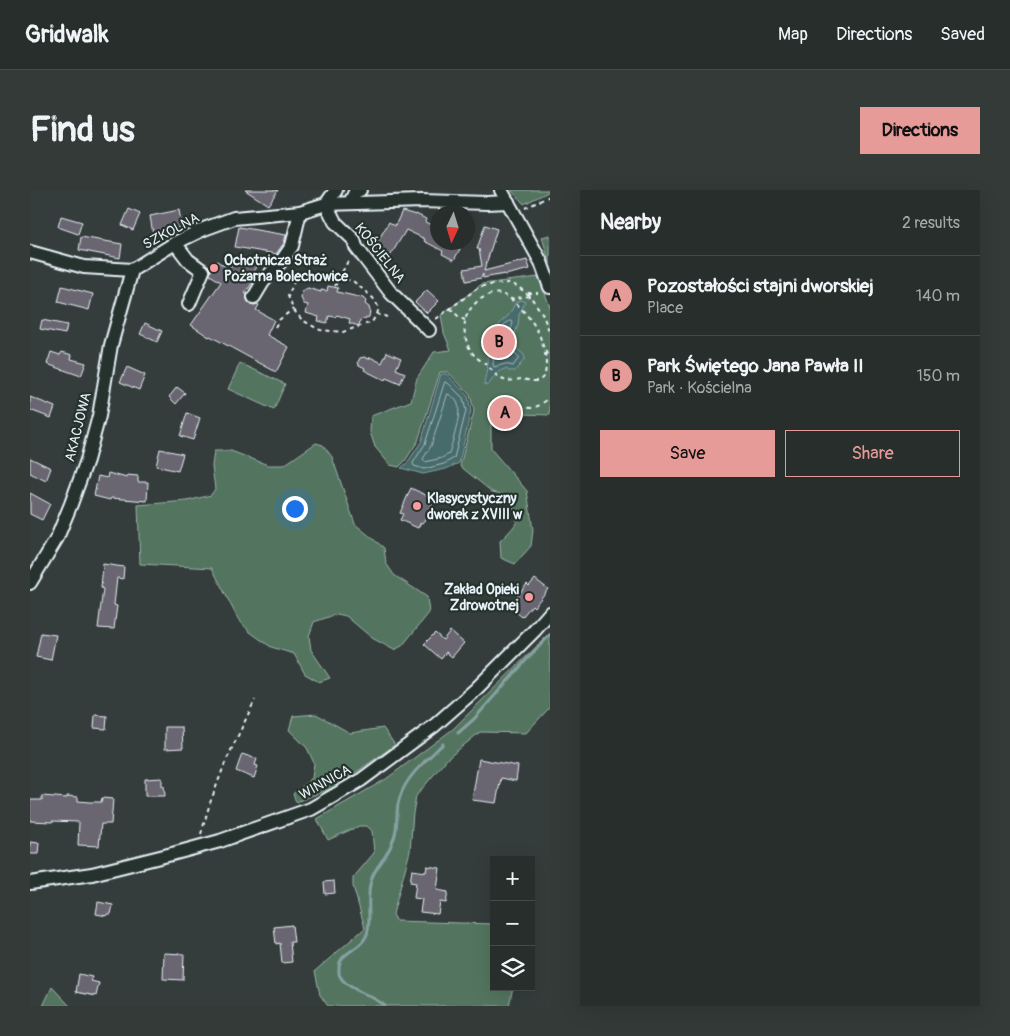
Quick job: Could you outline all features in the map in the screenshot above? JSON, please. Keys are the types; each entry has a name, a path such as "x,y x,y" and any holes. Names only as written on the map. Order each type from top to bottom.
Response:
{"street":[{"path":"326,204 336,190"},
{"path":"350,203 355,192 360,190"},
{"path":"501,190 541,262 550,287"},
{"name":"SZKOLNA","path":"132,270 204,229 234,218 300,212 326,204 422,201 508,202"},
{"name":"KOŚCIELNA","path":"326,204 335,222 354,240 356,247 391,292 428,329"},
{"path":"254,297 263,282 284,259 292,246 300,212"},
{"path":"175,244 188,260 203,271 188,304"},
{"path":"30,252 84,267 132,270"},
{"name":"AKACJOWA","path":"30,583 57,538 87,460 99,416 111,345 132,270"},
{"name":"WINNICA","path":"30,883 92,874 202,846 311,809 361,780 439,722 476,689 550,613"}],"path":[{"path":"525,208 550,196"},
{"path":"336,286 350,258"},
{"path":"311,274 340,278 353,280 373,298 380,308 372,322 343,332 320,330 302,320 293,309 288,296 294,282 311,274"},
{"path":"428,329 450,308 479,287 509,283 517,286 530,296 542,313 550,333"},
{"path":"494,294 501,294 510,299 536,328 542,340 546,365 545,374 538,380 502,379 474,355 470,348 464,327 465,320 473,306 480,300 494,294"},
{"path":"510,299 530,296"},
{"path":"450,308 460,318 465,320"},
{"path":"276,327 279,320 293,309"},
{"path":"377,314 387,317"},
{"path":"545,352 550,356"},
{"path":"491,413 500,406 531,408 550,398"},
{"path":"202,846 201,835 224,763 255,700"}],"green space":[{"path":"511,190 550,190 550,191 524,204"},
{"path":"550,235 550,264 542,237"},
{"path":"539,277 550,307 550,415 491,413 491,449 527,491 533,530 531,546 515,564 501,558 500,541 516,524 517,520 506,495 492,492 460,466 474,411 470,395 448,372 440,372 418,441 399,467 390,465 375,447 370,432 371,416 411,401 417,378 434,352 451,350 444,333 441,315 482,284"},
{"path":"240,363 285,384 274,410 228,389"},
{"path":"316,443 323,445 332,457 355,524 384,548 386,563 394,575 427,597 429,613 402,646 394,650 372,638 346,616 337,614 314,622 309,636 311,650 330,678 319,682 305,674 294,654 271,647 250,632 238,619 212,568 140,564 138,505 187,501 211,495 215,489 212,466 214,451 231,451 268,465 284,465"},
{"path":"550,633 550,707 526,733 480,732 447,759 416,796 410,851 393,914 396,921 490,924 490,991 512,991 509,1006 328,1006 320,995 315,971 365,928 353,886 353,878 374,853 372,831 367,826 359,826 328,840 317,819 386,779 453,729"},
{"path":"316,714 350,733 383,728 395,745 335,787 296,802 293,794 312,778 314,763 307,748 289,730 293,716"},
{"path":"52,987 70,1006 43,1006"}],"water":[{"path":"522,300 525,302 519,315 513,339 516,348 524,355 524,360 515,371 505,369 498,372 488,385 485,385 489,343 501,322 509,315 516,302"},
{"path":"441,374 447,374 468,396 471,411 459,463 446,469 423,474 401,468 407,463 421,442"}],"building":[{"path":"245,190 278,190 268,205"},
{"path":"129,209 140,214 133,230 122,225"},
{"path":"179,210 182,227 153,234 150,216"},
{"path":"402,211 416,214 426,219 425,222 430,224 430,244 424,241 425,239 406,230 389,258 373,249 389,222 395,226"},
{"path":"61,216 82,222 78,234 58,227"},
{"path":"485,225 497,229 484,271 527,260 530,269 483,278 483,274 481,278 466,281 464,269 482,266 479,249 477,249"},
{"path":"239,227 286,235 284,243 276,254 235,247"},
{"path":"81,237 122,244 120,258 79,250"},
{"path":"441,250 459,250 454,260 442,254 443,251"},
{"path":"239,255 257,267 249,279 253,282 245,293 247,294 247,300 250,304 258,304 256,310 274,320 267,335 289,347 276,372 209,337 191,325 221,282 210,275 217,261 229,269"},
{"path":"62,286 93,294 89,310 58,302"},
{"path":"328,286 338,288 337,292 363,298 366,301 365,304 369,307 369,317 360,320 359,326 349,323 350,319 337,315 335,317 329,316 327,323 318,321 319,317 306,313 308,305 304,304 301,298 302,291 308,288 321,292 321,290 327,291"},
{"path":"427,290 439,301 427,313 415,302"},
{"path":"42,320 67,325 65,334 40,329"},
{"path":"145,323 162,331 157,342 140,334"},
{"path":"51,352 60,355 62,352 72,355 71,359 86,363 81,376 47,364"},
{"path":"387,352 401,358 396,369 405,373 400,384 386,378 385,380 380,378 364,370 365,368 359,365 360,358 364,357 369,359 370,357 382,363"},
{"path":"127,367 145,375 139,390 120,382"},
{"path":"177,387 185,393 176,404 169,397"},
{"path":"30,397 55,407 51,418 30,410"},
{"path":"187,413 200,418 193,440 180,436"},
{"path":"160,449 183,454 178,471 156,466"},
{"path":"30,458 51,468 46,481 30,473"},
{"path":"108,473 127,478 127,475 138,476 138,482 148,482 147,501 111,498 110,500 94,496 98,476 107,478"},
{"name":"Klasycystyczny dworek z XVIII w","path":"411,488 434,499 423,523 421,522 418,528 400,520 403,514 400,513"},
{"path":"30,493 50,504 42,520 30,514"},
{"path":"103,564 124,567 123,579 117,578 114,605 117,606 114,629 98,628 103,589 101,588"},
{"name":"Zakład Opieki Zdrowotnej","path":"535,579 548,589 534,607 532,605 522,617 509,606 527,584 529,586"},
{"path":"450,631 464,643 452,657 446,652 441,659 424,644 435,633 443,640"},
{"path":"41,633 56,635 51,660 36,657"},
{"path":"95,715 107,716 106,729 94,728"},
{"path":"165,727 182,727 183,748 165,749"},
{"path":"242,754 257,759 255,765 258,766 254,778 236,771"},
{"path":"479,759 518,766 516,781 501,778 496,803 472,800"},
{"path":"162,778 165,796 145,796 145,779"},
{"path":"42,796 78,797 78,801 89,802 101,802 102,798 113,799 111,824 101,824 99,846 78,845 79,822 30,821 30,800 42,800"},
{"path":"30,842 39,843 38,854 30,854"},
{"path":"427,866 440,868 437,890 448,892 446,903 440,902 438,914 420,912 422,899 414,898 416,883 410,882 412,870 426,872"},
{"path":"334,881 335,893 325,894 324,882"},
{"path":"98,902 113,905 111,914 107,914 107,916 96,914"},
{"path":"292,925 294,942 290,942 292,962 282,963 280,943 276,944 274,927"},
{"path":"164,953 184,954 183,980 163,979"},
{"path":"79,974 92,977 91,981 99,983 96,996 76,992"}],"waterway":[{"path":"458,733 474,719 550,635"},
{"path":"385,1006 347,984 339,974 340,961 366,937 369,924 371,881 394,838 398,804 402,791 417,770 443,744"}],"place":[{"name":"Ochotnicza Straż Pożarna Bolechowice","path":"214,268"},
{"name":"Park Świętego Jana Pawła II","path":"499,342"},
{"name":"Pozostałości stajni dworskiej","path":"505,413"},
{"name":"Klasycystyczny dworek z XVIII w","path":"417,506"},
{"name":"Zakład Opieki Zdrowotnej","path":"529,597"}]}
